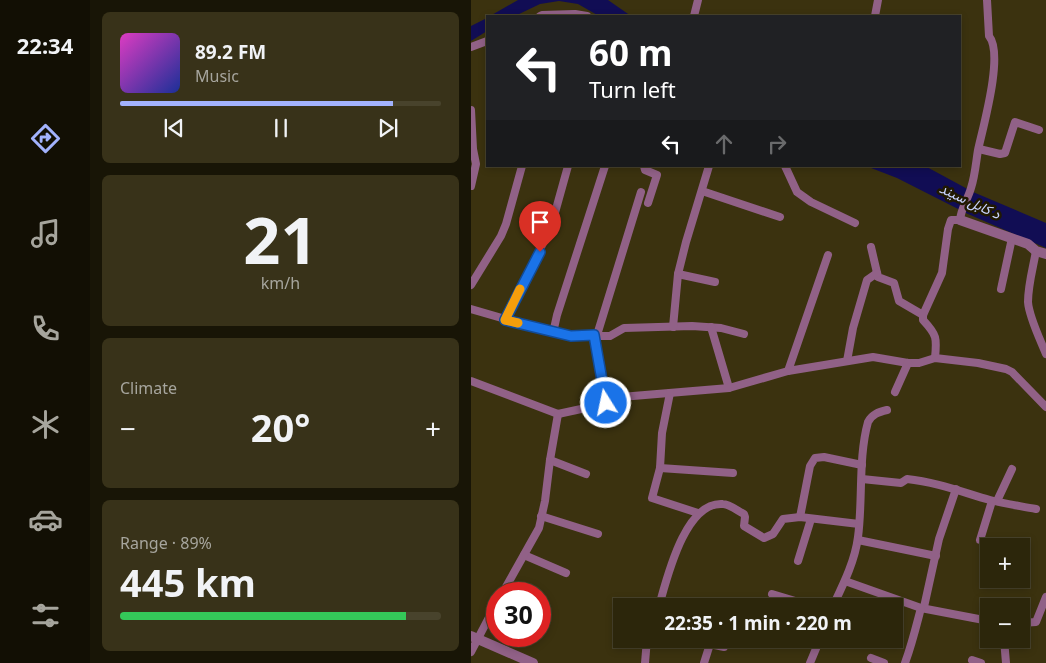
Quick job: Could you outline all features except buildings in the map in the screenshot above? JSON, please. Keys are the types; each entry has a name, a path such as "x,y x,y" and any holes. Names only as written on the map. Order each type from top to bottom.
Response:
{"street":[{"path":"694,15 698,0"},
{"path":"875,15 878,0"},
{"path":"960,217 971,188 991,96 994,54 993,40 989,36 987,0"},
{"path":"542,15 574,15"},
{"path":"471,47 486,41"},
{"path":"471,110 473,148 471,186"},
{"path":"979,149 1000,154 1005,153 1015,122 1039,130"},
{"path":"471,285 503,230 522,167"},
{"path":"505,320 551,227 567,167"},
{"path":"553,332 605,167"},
{"path":"644,167 645,170 657,176 648,203"},
{"path":"673,327 678,274 709,167"},
{"path":"785,167 797,192 811,202 855,224"},
{"path":"702,191 780,217"},
{"path":"606,403 596,335 641,192"},
{"path":"935,358 937,340 934,332 923,320 923,315 941,273 951,220 960,217 1028,244 1041,252 1029,283 1028,304 1046,354"},
{"path":"1001,289 1012,238"},
{"path":"871,247 878,277 894,283 899,301 923,315"},
{"path":"788,371 828,255"},
{"path":"847,361 853,328 867,280 877,273"},
{"path":"678,274 715,282"},
{"path":"471,309 505,320 571,336 609,336 624,328 673,327 711,327 744,334"},
{"path":"711,327 729,388"},
{"path":"471,381 558,414 606,403 621,397 729,388 788,371 873,357 908,363 919,363 935,358 978,363 1012,372 1046,407"},
{"path":"895,392 908,363"},
{"path":"670,392 660,468 652,498 698,513"},
{"path":"837,598 845,581 858,540 863,479 862,465 868,422 878,412 887,410"},
{"path":"509,582 539,528 558,414"},
{"path":"800,517 810,466 815,458 824,457 862,465"},
{"path":"549,460 586,474"},
{"path":"660,468 733,473"},
{"path":"981,538 994,501 1012,469"},
{"path":"863,479 901,483 907,479 926,481 994,501 1036,510"},
{"path":"905,663 914,638 914,631 922,608 943,527 956,489"},
{"path":"661,598 677,547 698,513 708,507 724,503 744,514 744,526 764,538 773,534 783,519 800,517 859,524"},
{"path":"541,516 598,534"},
{"path":"798,561 811,519"},
{"path":"858,540 936,556"},
{"path":"524,555 566,573"},
{"path":"845,581 922,608 980,619"},
{"path":"772,594 785,598"},
{"path":"1030,623 1036,622 1046,597"},
{"path":"471,652 474,638 486,619"},
{"path":"474,638 533,663"},
{"path":"645,663 646,648"},
{"path":"705,663 709,648"},
{"path":"810,663 816,648"},
{"path":"1005,648 1006,663"},
{"path":"871,658 884,663"},
{"path":"972,660 981,663"}],"water":[{"path":"518,0 608,0 630,15 597,15 578,4 559,1 540,4 517,15 492,15"},
{"path":"486,18 486,32 471,41 471,26"},
{"name":"د کابل سيند","path":"869,167 927,167 973,192 1046,223 1046,248 968,214 897,178"}],"slow traffic":[{"path":"518,323 505,320 520,289"}],"route":[{"path":"540,252 505,320 571,336 594,335 606,403"}]}
